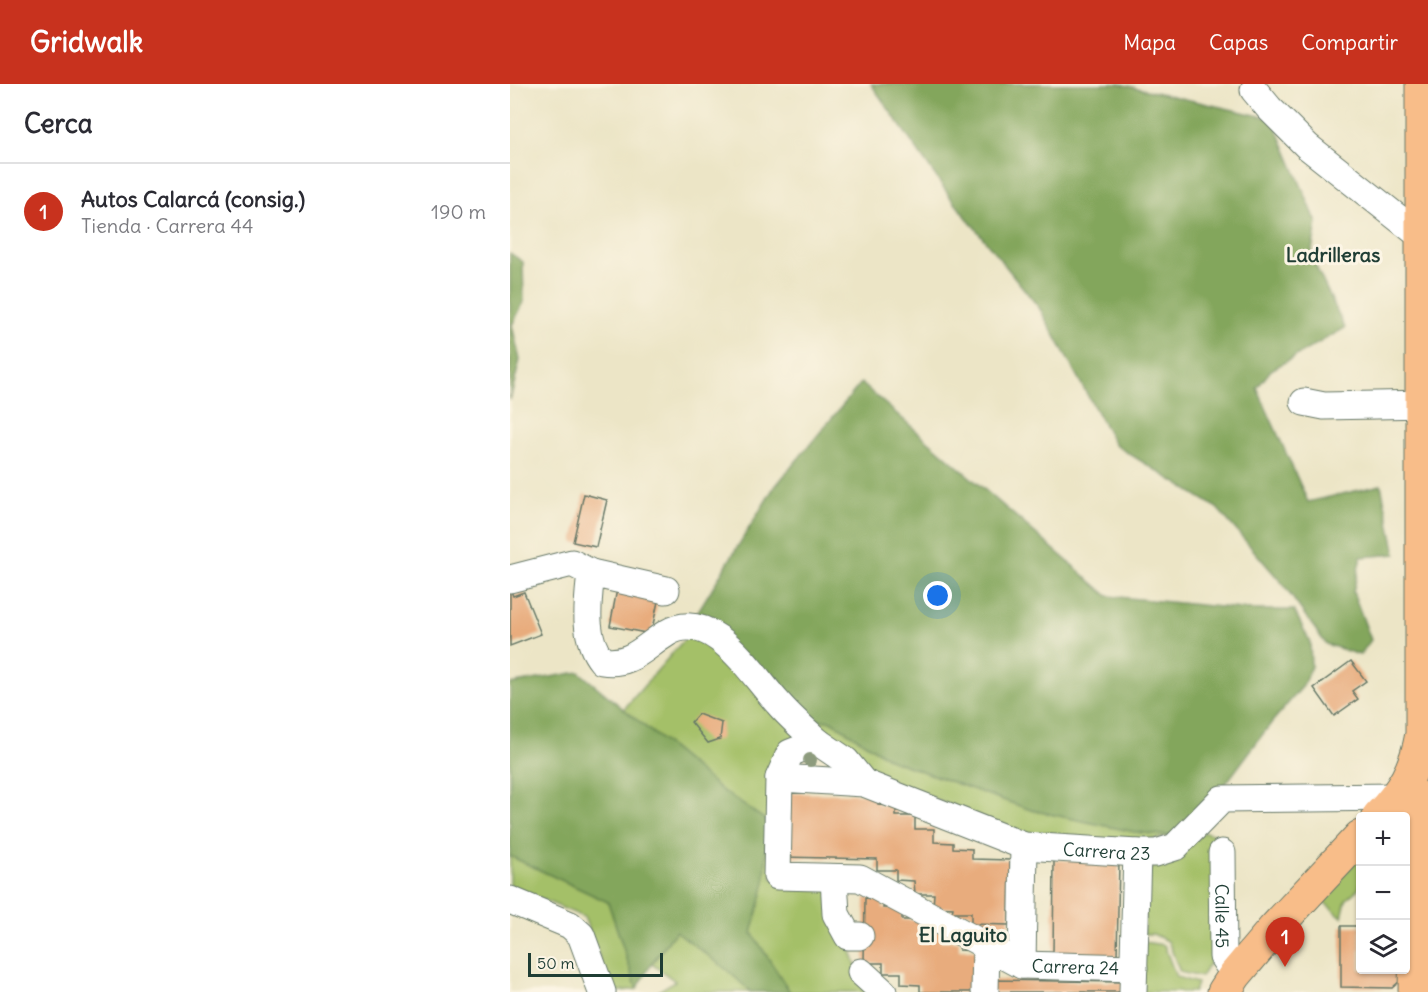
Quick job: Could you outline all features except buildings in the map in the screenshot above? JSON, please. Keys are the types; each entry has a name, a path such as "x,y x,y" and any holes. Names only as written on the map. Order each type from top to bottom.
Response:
{"main road":[{"path":"1415,992 1406,802 1422,734 1425,404 1422,84"},
{"path":"1230,984 1274,929 1356,841"}],"street":[{"path":"1254,90 1307,146 1422,237"},
{"path":"1304,402 1324,406 1425,404"},
{"path":"510,579 572,563 591,573 666,590"},
{"path":"591,573 588,606 590,637 594,651 602,661 625,662 680,627 694,627 708,631 723,640 779,704 818,742 846,761 864,783"},
{"path":"818,742 790,753 779,778 777,876 847,878 836,914 848,936 860,936"},
{"name":"Carrera 23","path":"779,778 864,783 1032,846 1156,854 1175,848 1222,799 1406,802"},
{"path":"1030,965 1032,846"},
{"path":"1134,980 1137,853"},
{"name":"Calle 45","path":"1221,853 1223,957 1230,984"},
{"name":"Carrera 24","path":"847,878 986,947 1030,965 1134,980"},
{"path":"510,900 570,925 581,936 602,992"},
{"path":"985,992 986,947"},
{"path":"861,972 883,992"}],"green space":[{"path":"871,84 1120,84 1273,119 1317,223 1311,256 1345,328 1271,370 1257,388 1308,502 1381,485 1396,554 1361,557 1353,592 1371,640 1360,655 1326,644 1281,582 1217,508 1115,445 1040,309 951,198"},
{"path":"510,253 523,262 524,302 512,325 520,360 510,400"},
{"path":"861,383 1108,596 1252,610 1294,610 1310,642 1311,666 1303,686 1272,722 1215,798 1172,836 1135,832 1031,810 891,760 831,721 806,719 692,621 773,489"},
{"path":"689,634 702,635 804,737 771,878 827,883 856,965 872,992 790,992 752,933 765,882 767,821 724,792 624,709"},
{"path":"579,672 724,792 767,821 765,882 752,933 790,992 751,992 727,970 676,931 652,963 637,989 608,902 510,856 510,684"},
{"path":"806,719 831,721 891,760 1031,810 1135,832 1172,836 1136,842 1025,836 870,773"},
{"path":"1204,832 1216,835 1212,959 1201,977 1180,972 1168,941 1153,934 1144,934 1146,871 1176,858"},
{"path":"510,856 608,902 637,989 613,992 584,917 510,886"},
{"path":"1356,861 1356,891 1346,900 1342,917 1320,899"},
{"path":"676,931 734,975 751,992 657,992 675,981 652,964"},
{"path":"1143,942 1164,945 1176,977 1197,983 1194,992 1142,992"}],"place":[{"name":"Autos Calarcá (consig.)","path":"1285,967"}],"district":[{"name":"Ladrilleras","path":"1333,254"},
{"name":"El Laguito","path":"963,934"}]}
